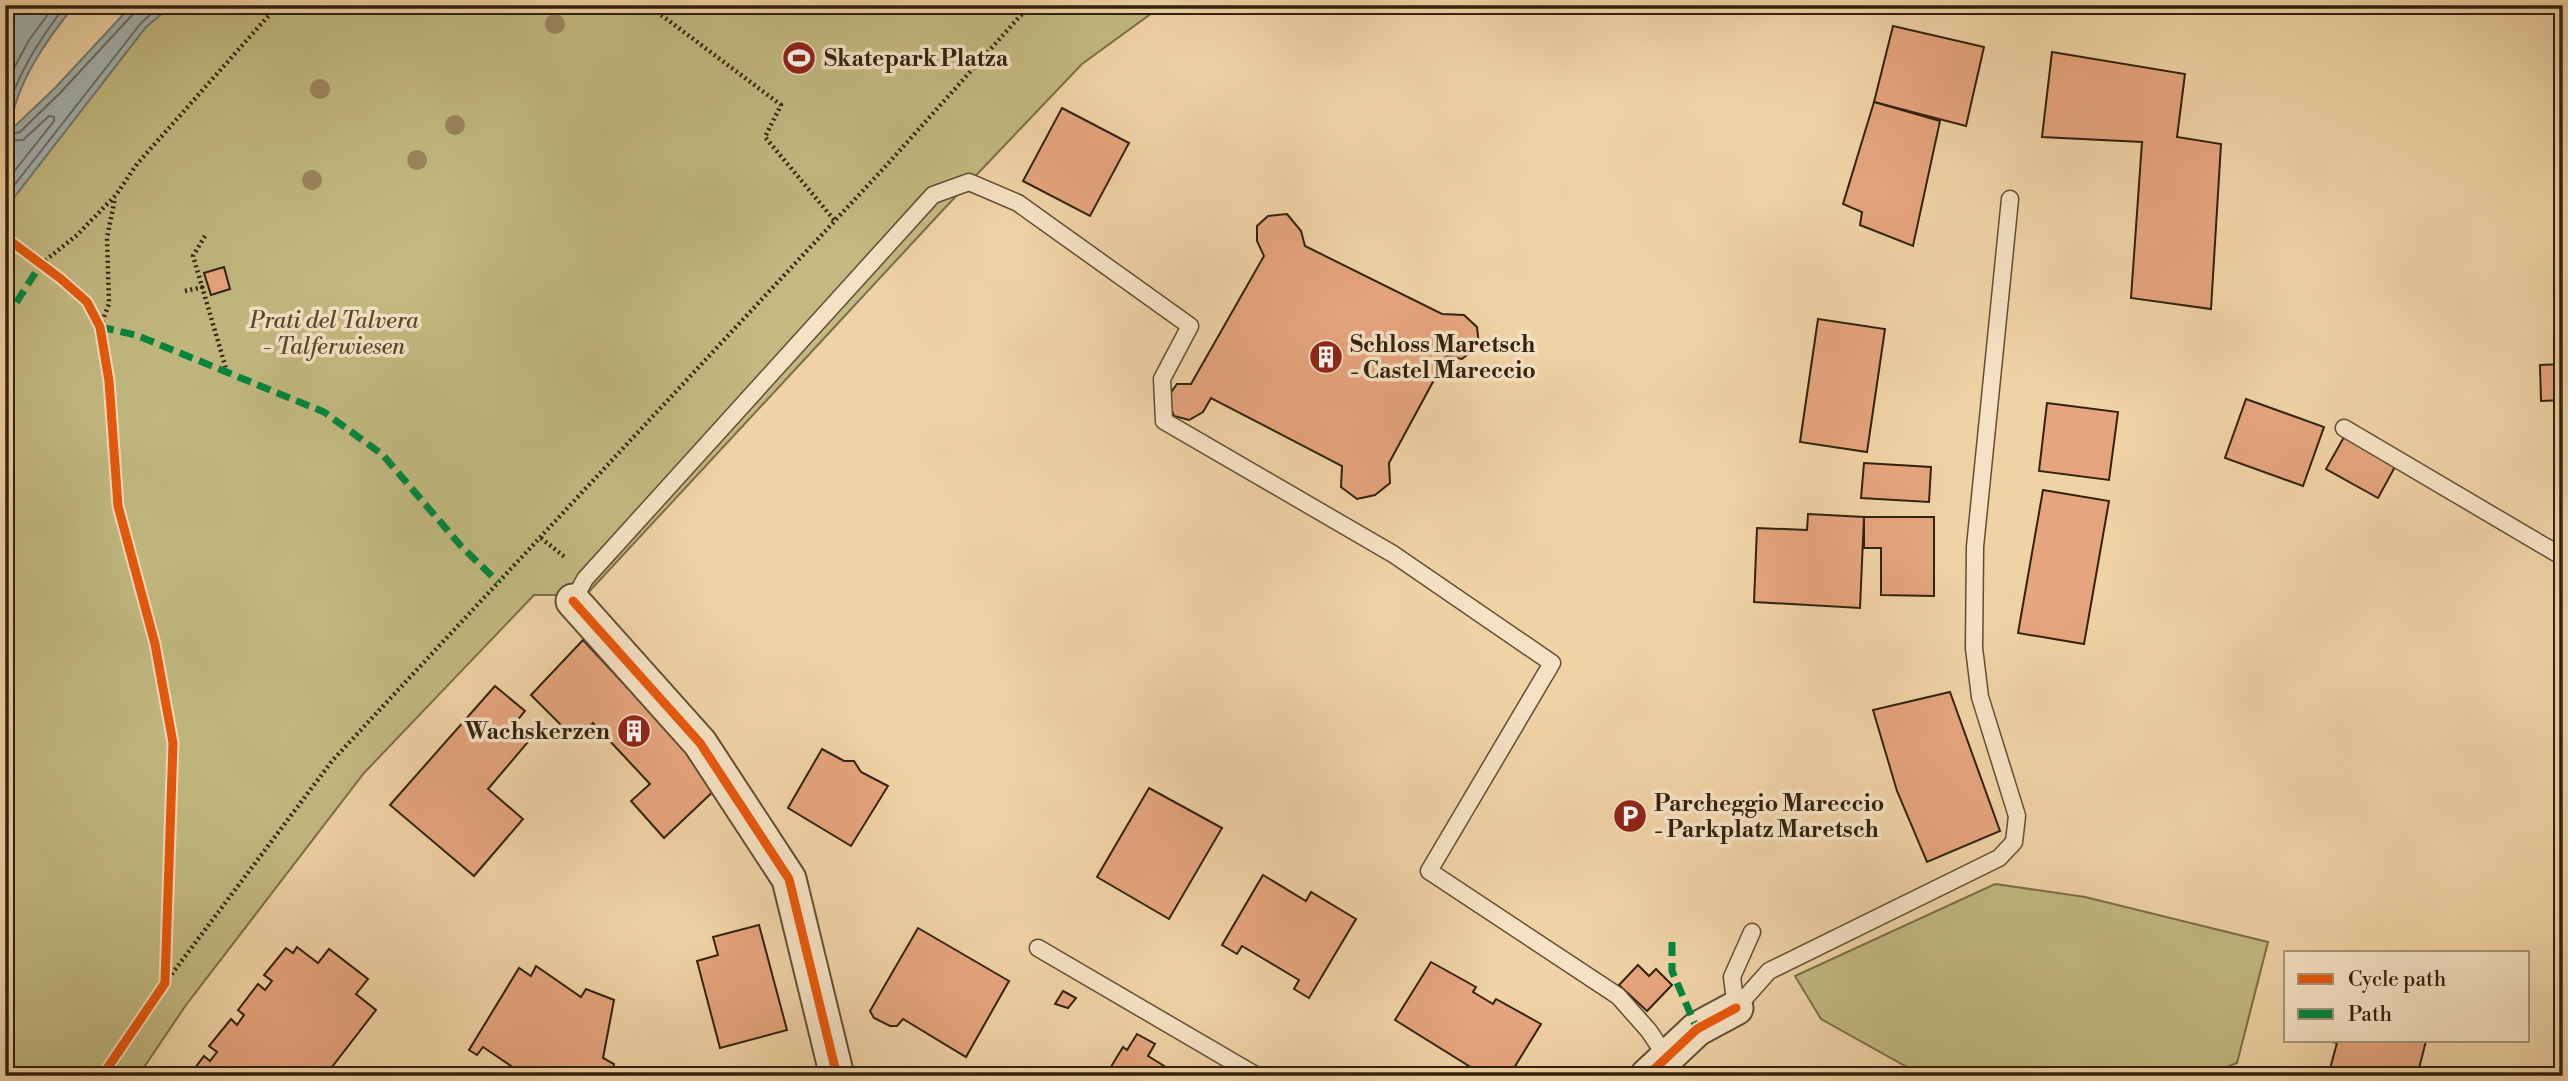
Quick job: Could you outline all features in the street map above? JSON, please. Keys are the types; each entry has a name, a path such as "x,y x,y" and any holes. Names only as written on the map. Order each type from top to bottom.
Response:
{"street":[{"path":"573,601 700,743 789,879 837,1076"},
{"path":"1657,1067 1697,1028 1737,1008"}],"lane":[{"path":"573,601 585,579 933,195 969,182 1018,203 1190,326 1162,379 1164,421 1393,554 1552,663 1429,872 1618,996 1649,1031 1657,1067"},
{"path":"1737,1008 1769,971 1999,858 2014,842 2017,816 1980,697 1974,648 1975,547 2010,199"},
{"path":"2344,428 2563,557"},
{"path":"1737,1008 1732,977 1752,932"},
{"path":"1038,948 1257,1076"}],"path":[{"path":"41,264 77,235 116,195 137,164 278,5"},
{"path":"648,5 780,104 765,137 835,220"},
{"path":"165,983 332,761 835,220 1030,5"},
{"path":"100,327 109,304 107,238 116,195"},
{"path":"205,236 193,256 227,372"},
{"path":"186,291 203,287"},
{"path":"541,538 573,563"}],"green space":[{"name":"Prati del Talvera - Talferwiesen","path":"172,5 1163,5 1082,64 586,595 534,595 364,773 186,1005 138,1076 5,1076 5,209 146,27"},
{"path":"1995,884 2085,897 2268,942 2237,1063 2205,1076 1992,1076 1974,1071 1971,1076 1923,1076 1821,1019 1795,976"}],"water":[{"path":"5,5 75,5 34,62 19,94 10,127 15,126 55,88 132,5 172,5 146,27 5,209"}],"building":[{"path":"1893,26 1984,47 1966,126 1874,102"},
{"path":"2052,52 2185,74 2177,137 2221,144 2211,309 2131,298 2142,142 2042,137"},
{"path":"1874,102 1940,121 1913,246 1860,225 1862,212 1843,204"},
{"path":"1062,108 1129,143 1090,216 1023,181"},
{"name":"Schloss Maretsch - Castel Mareccio","path":"1287,214 1301,231 1305,246 1442,314 1464,315 1477,327 1479,345 1462,359 1447,356 1389,463 1390,483 1375,495 1357,499 1341,487 1342,466 1211,398 1203,412 1189,420 1174,416 1167,398 1177,384 1191,384 1264,256 1257,241 1257,226 1268,216"},
{"path":"224,267 230,289 211,295 204,273"},
{"path":"1818,319 1885,329 1867,452 1800,442"},
{"path":"2563,364 2563,400 2541,401 2540,365"},
{"path":"2246,399 2324,427 2303,486 2225,458"},
{"path":"2047,403 2118,412 2109,480 2039,471"},
{"path":"2344,437 2396,465 2378,498 2326,469"},
{"path":"1864,463 1931,467 1929,502 1861,498"},
{"path":"2043,490 2109,501 2084,644 2018,633"},
{"path":"1808,514 1864,517 1860,608 1754,602 1757,528 1807,530"},
{"path":"1864,517 1934,517 1934,596 1881,595 1881,548 1864,548"},
{"name":"Wachskerzen","path":"583,640 719,786 664,838 631,801 650,784 593,723 576,740 531,695"},
{"path":"495,686 525,711 511,728 528,742 488,789 523,819 474,876 390,805"},
{"path":"1950,692 2000,831 1927,862 1897,791 1873,710"},
{"path":"822,749 844,761 854,761 861,772 888,786 851,846 788,808"},
{"path":"1149,788 1222,828 1169,919 1097,877"},
{"path":"1263,875 1306,901 1311,892 1356,919 1309,998 1294,989 1299,980 1242,946 1237,954 1222,945"},
{"path":"759,925 787,1030 720,1048 697,961 718,955 713,937"},
{"path":"918,928 1009,981 966,1057 903,1019 897,1026 890,1026 874,1018 870,1011"},
{"path":"297,947 318,963 329,949 368,979 356,994 376,1010 325,1076 189,1076 204,1056 210,1061 217,1052 209,1046 231,1019 237,1025 244,1015 238,1010 258,984 265,990 272,981 264,975 286,948 293,953"},
{"path":"1431,962 1476,987 1473,992 1493,1004 1496,999 1541,1024 1509,1076 1485,1076 1395,1020"},
{"path":"1638,965 1649,976 1656,969 1672,985 1647,1011 1619,985"},
{"path":"536,966 581,997 586,989 614,1000 603,1058 614,1064 612,1076 526,1076 483,1047 477,1055 469,1050 519,968 531,976"},
{"path":"1063,991 1076,998 1068,1008 1055,1004"},
{"path":"1137,1034 1155,1044 1148,1056 1174,1072 1171,1076 1095,1076 1099,1073 1106,1075 1123,1047 1127,1050"},
{"path":"2332,1042 2426,1042 2417,1076 2328,1076 2337,1043"}],"marked path":[{"path":"5,320 41,264"},
{"path":"100,327 136,335 324,412 383,455 461,546 498,582"},
{"path":"1672,942 1672,971 1697,1029"}],"cycle path":[{"path":"5,237 87,302 100,327 109,381 118,506 155,644 173,743 165,983 102,1076"},
{"path":"573,601 700,743 789,879 837,1076"},
{"path":"1647,1076 1697,1029 1736,1008"}],"place":[{"name":"Skatepark Platza","path":"799,58"},
{"name":"Schloss Maretsch - Castel Mareccio","path":"1326,357"},
{"name":"Wachskerzen","path":"634,731"},
{"name":"Parcheggio Mareccio - Parkplatz Maretsch","path":"1630,816"}]}
